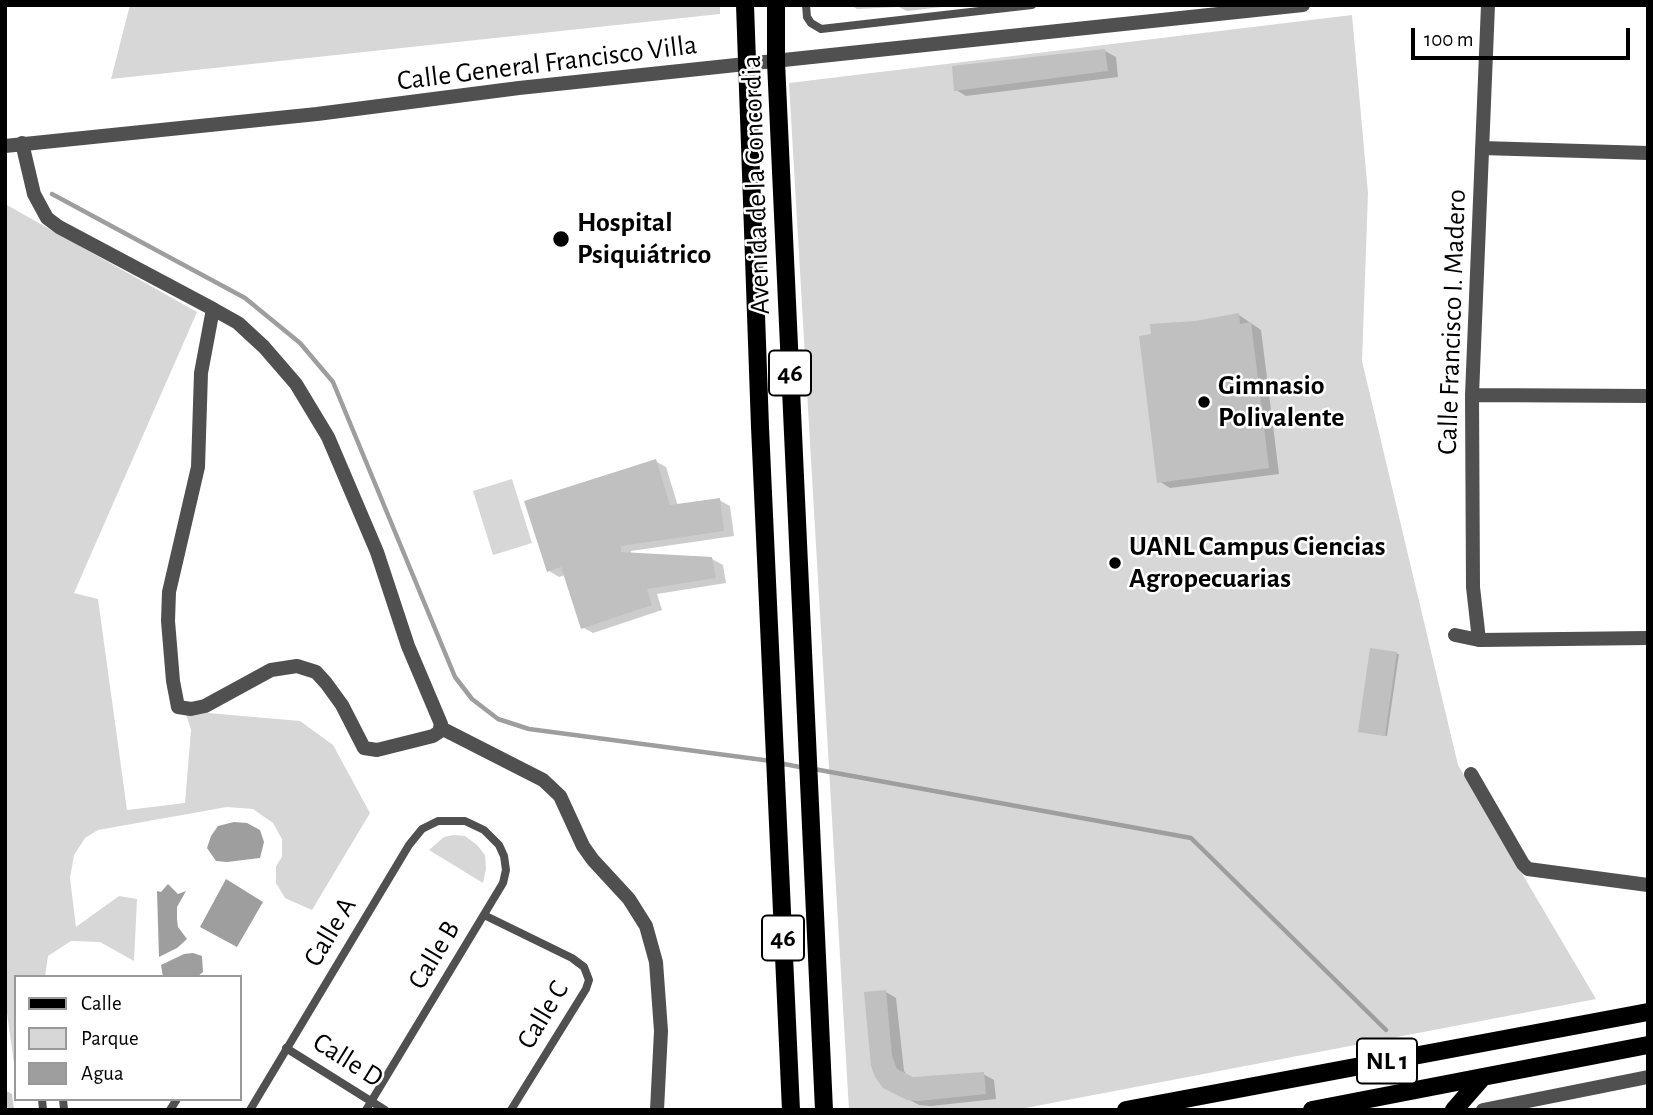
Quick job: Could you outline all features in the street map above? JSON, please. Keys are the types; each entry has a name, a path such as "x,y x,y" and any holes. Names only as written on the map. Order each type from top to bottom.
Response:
{"main road":[{"name":"Avenida de la Concordia","path":"745,5 790,1084"},
{"name":"Avenida de la Concordia","path":"776,5 776,62 806,741 825,1108"},
{"name":"NL 1","path":"1126,1110 1648,1012"},
{"name":"NL 1","path":"1312,1110 1648,1045"},
{"path":"1454,1110 1482,1078"},
{"path":"782,1110 790,1084"},
{"name":"46","path":"790,1084 790,1110"}],"street":[{"name":"Calle General Francisco Villa","path":"5,146 317,114 519,88 1303,5"},
{"name":"Calle Francisco I. Madero","path":"1479,640 1473,587 1472,395 1488,5"},
{"path":"22,143 34,194 47,218 59,227 238,323 264,347 296,384 328,437 377,552 408,646 441,728 544,780 560,796 583,846 629,899 646,926 656,962 661,1031 657,1110"},
{"path":"1482,148 1648,153"},
{"path":"214,309 201,373 198,467 169,592 168,621 176,704 181,709 205,706 271,670 297,666 316,672 326,683 342,705 360,743 370,750 433,736 441,728"},
{"path":"1472,395 1648,396"},
{"path":"1455,635 1479,640 1648,638"},
{"path":"1471,774 1528,869 1648,885"},
{"path":"1483,1110 1648,1077"}],"lane":[{"path":"806,5 807,17 821,29 1032,5"},
{"name":"Calle A","path":"250,1110 409,845 422,829 438,821 455,820 476,825"},
{"name":"Calle B","path":"366,1110 503,883 506,870 499,845 493,836 476,825"},
{"name":"Calle C","path":"484,915 572,958 583,967 589,980 511,1110"},
{"name":"Calle D","path":"286,1048 385,1110"}],"green space":[{"path":"130,5 720,5 720,14 111,79"},
{"name":"UANL Campus Ciencias Agropecuarias","path":"1352,15 1368,193 1362,361 1458,765 1596,999 1015,1110 849,1110 789,83"},
{"path":"5,204 197,312 74,593 98,599 127,810 185,803 191,730 185,711 300,721 333,745 370,813 312,910 285,898 276,883 276,866 282,857 282,839 273,823 253,809 227,807 98,830 85,838 74,855 70,878 76,927 119,896 137,899 134,961 100,942 71,941 48,956 45,975 14,975 14,1064 5,999"},
{"path":"512,479 532,543 493,555 473,491"},
{"path":"465,836 485,855 483,883 429,850 444,837"}],"water":[{"path":"234,822 247,823 260,830 264,842 260,858 216,861 207,848 211,836 218,826"},
{"path":"226,879 263,902 237,947 200,927"},
{"path":"168,884 178,894 186,891 177,907 177,919 178,927 187,939 177,948 159,957 157,891 161,892"},
{"path":"184,954 202,956 203,972 199,975 163,975 161,965"}],"building":[{"path":"1105,49 1108,71 954,91 952,66"},
{"name":"Gimnasio Polivalente","path":"1239,313 1240,324 1251,322 1269,468 1157,483 1139,336 1151,334 1150,324 1195,321"},
{"path":"656,459 670,505 720,498 724,531 621,546 621,552 712,557 716,578 647,589 652,605 581,629 561,567 547,572 524,501"},
{"path":"1370,648 1397,652 1385,736 1358,732"},
{"path":"886,990 892,1056 897,1069 913,1077 984,1072 986,1094 919,1101 907,1100 883,1088 871,1066 864,992"}],"waterway":[{"path":"52,194 245,298 300,343 333,382 455,677 472,699 498,719 529,729 771,761"},
{"path":"779,763 805,768"},
{"path":"814,769 1191,838 1386,1030"}],"place":[{"name":"Hospital Psiquiátrico","path":"561,239"},
{"name":"Gimnasio Polivalente","path":"1204,402"},
{"name":"UANL Campus Ciencias Agropecuarias","path":"1115,563"}]}
